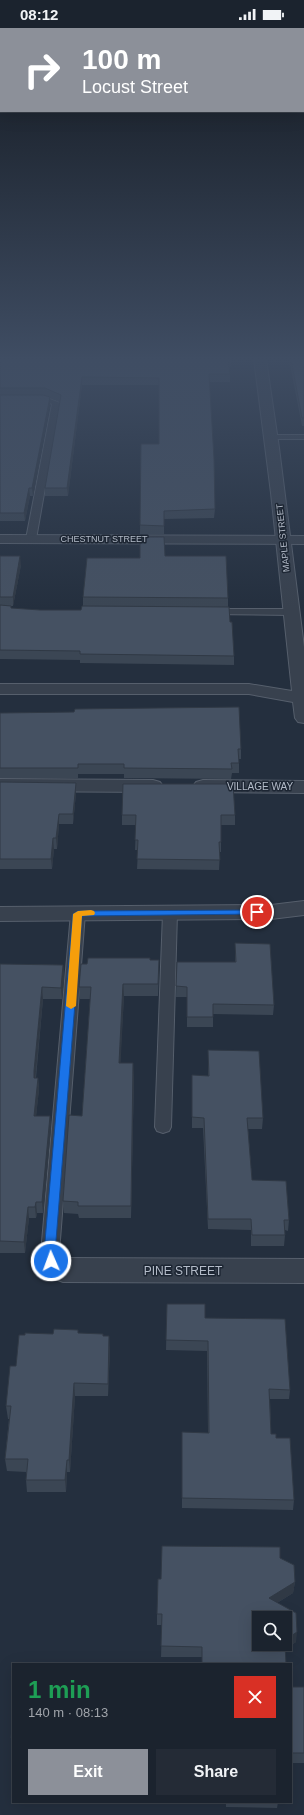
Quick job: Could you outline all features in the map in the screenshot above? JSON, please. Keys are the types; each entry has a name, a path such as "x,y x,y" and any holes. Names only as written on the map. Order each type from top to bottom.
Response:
{"street":[{"name":"MAPLE STREET","path":"273,442 304,718"},
{"name":"CHESTNUT STREET","path":"0,539 304,540"},
{"path":"0,689 249,690 302,698"},
{"name":"VILLAGE WAY","path":"0,785 304,786"},
{"path":"0,914 271,912 304,908"},
{"name":"PINE STREET","path":"63,1270 304,1271"}],"lane":[{"path":"31,539 49,442"},
{"path":"196,612 291,612"},
{"path":"163,1127 170,913"},
{"path":"63,1270 53,1265 50,1253 78,914"}],"building":[{"path":"0,442 41,442 32,488 29,488 24,513 0,513"},
{"path":"53,442 73,442 67,488 45,488"},
{"path":"159,442 213,442 215,509 164,511 164,526 140,525 141,444 159,444"},
{"path":"140,537 164,537 165,556 226,556 228,598 83,597 87,558 140,558"},
{"path":"0,556 20,556 13,597 0,597"},
{"path":"0,605 11,606 11,608 40,610 81,610 82,606 229,607 230,622 232,622 234,656 80,654 80,651 0,650"},
{"path":"239,707 241,749 238,749 239,763 231,763 232,769 124,768 124,764 78,764 78,768 0,768 0,713 74,712 75,709"},
{"path":"0,782 76,783 73,814 59,814 56,838 53,838 51,859 0,859"},
{"path":"123,784 233,784 235,815 221,815 221,842 219,842 220,860 137,859 138,840 135,840 136,815 122,815"},
{"path":"235,943 270,944 274,1005 213,1004 213,1017 187,1017 187,987 176,986 177,962 236,962"},
{"path":"88,958 150,958 150,960 159,960 158,984 123,984 119,1063 133,1063 131,1206 78,1206 78,1202 63,1201 69,1115 82,1116 91,987 79,987 81,964 87,964"},
{"path":"0,964 63,965 61,988 42,987 34,1071 34,1078 38,1078 34,1116 50,1116 42,1202 36,1202 35,1207 28,1207 24,1242 0,1241"},
{"path":"208,1050 259,1051 263,1118 247,1118 252,1180 286,1181 289,1220 284,1220 285,1235 252,1235 251,1219 208,1219 204,1118 192,1117 192,1075 209,1076"},
{"path":"167,1304 205,1304 205,1318 285,1319 290,1390 269,1389 271,1434 276,1434 276,1438 290,1438 294,1500 182,1498 182,1432 209,1433 208,1341 166,1340"},
{"path":"54,1329 78,1330 78,1333 103,1334 103,1336 109,1336 108,1384 74,1383 69,1460 67,1460 65,1480 26,1480 28,1459 5,1459 11,1406 6,1406 10,1366 16,1366 19,1335 25,1335 25,1333 53,1334"},
{"path":"162,1546 280,1547 280,1558 294,1565 295,1582 269,1598 296,1613 297,1632 292,1635 292,1611 252,1611 252,1651 285,1651 286,1663 202,1663 202,1647 161,1646 162,1614 157,1614 158,1579 161,1579"},
{"path":"292,1687 304,1687 304,1753 292,1753"}],"slow traffic":[{"path":"71,1006 78,914 91,913"}],"route":[{"path":"51,1261 50,1253 78,914 257,912"}]}
